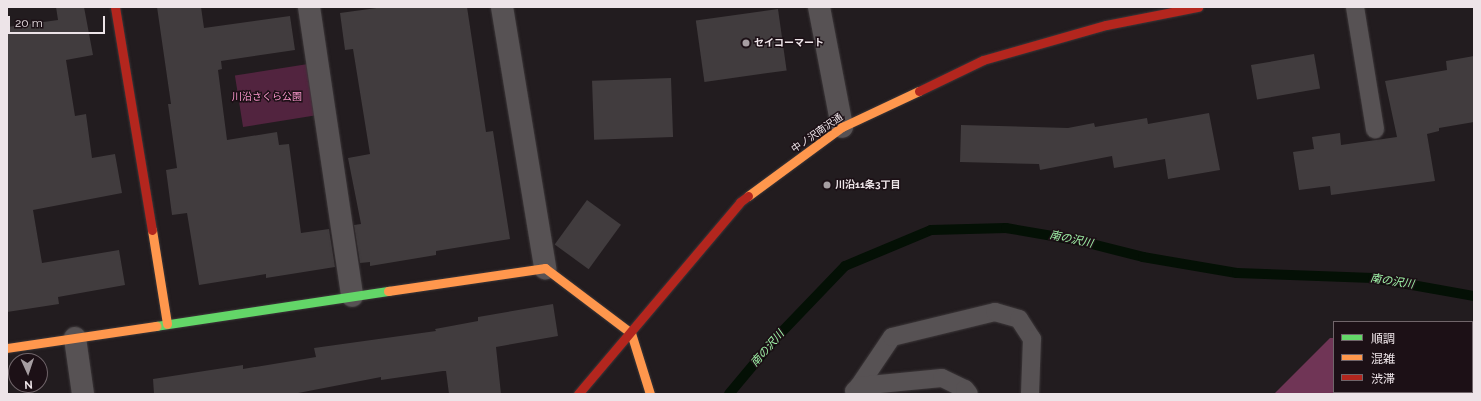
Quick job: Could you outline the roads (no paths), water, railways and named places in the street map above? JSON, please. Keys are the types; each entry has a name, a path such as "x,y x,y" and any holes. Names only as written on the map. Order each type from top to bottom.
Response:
{"street":[{"path":"115,7 167,324"},
{"path":"309,7 352,296"},
{"path":"502,7 545,268 630,333 650,394"},
{"path":"819,7 842,127"},
{"name":"中ノ沢南沢通","path":"578,394 740,202 842,127 983,60 1106,25 1198,7"},
{"path":"7,348 545,268"},
{"path":"75,338 83,394"}],"lane":[{"path":"1355,7 1375,128"},
{"path":"855,390 892,337 995,312 1019,319 1032,339 1030,394"},
{"path":"855,390 942,378 965,389 969,394"}],"waterway":[{"name":"南の沢川","path":"729,394 775,339 845,266 931,230 1006,228 1076,240 1143,257 1237,273 1373,278 1474,296"}],"place":[{"name":"セイコーマート","path":"746,43"},
{"name":"川沿11条3丁目","path":"827,185"}],"park label":[{"name":"川沿さくら公園","path":"267,97"}]}
